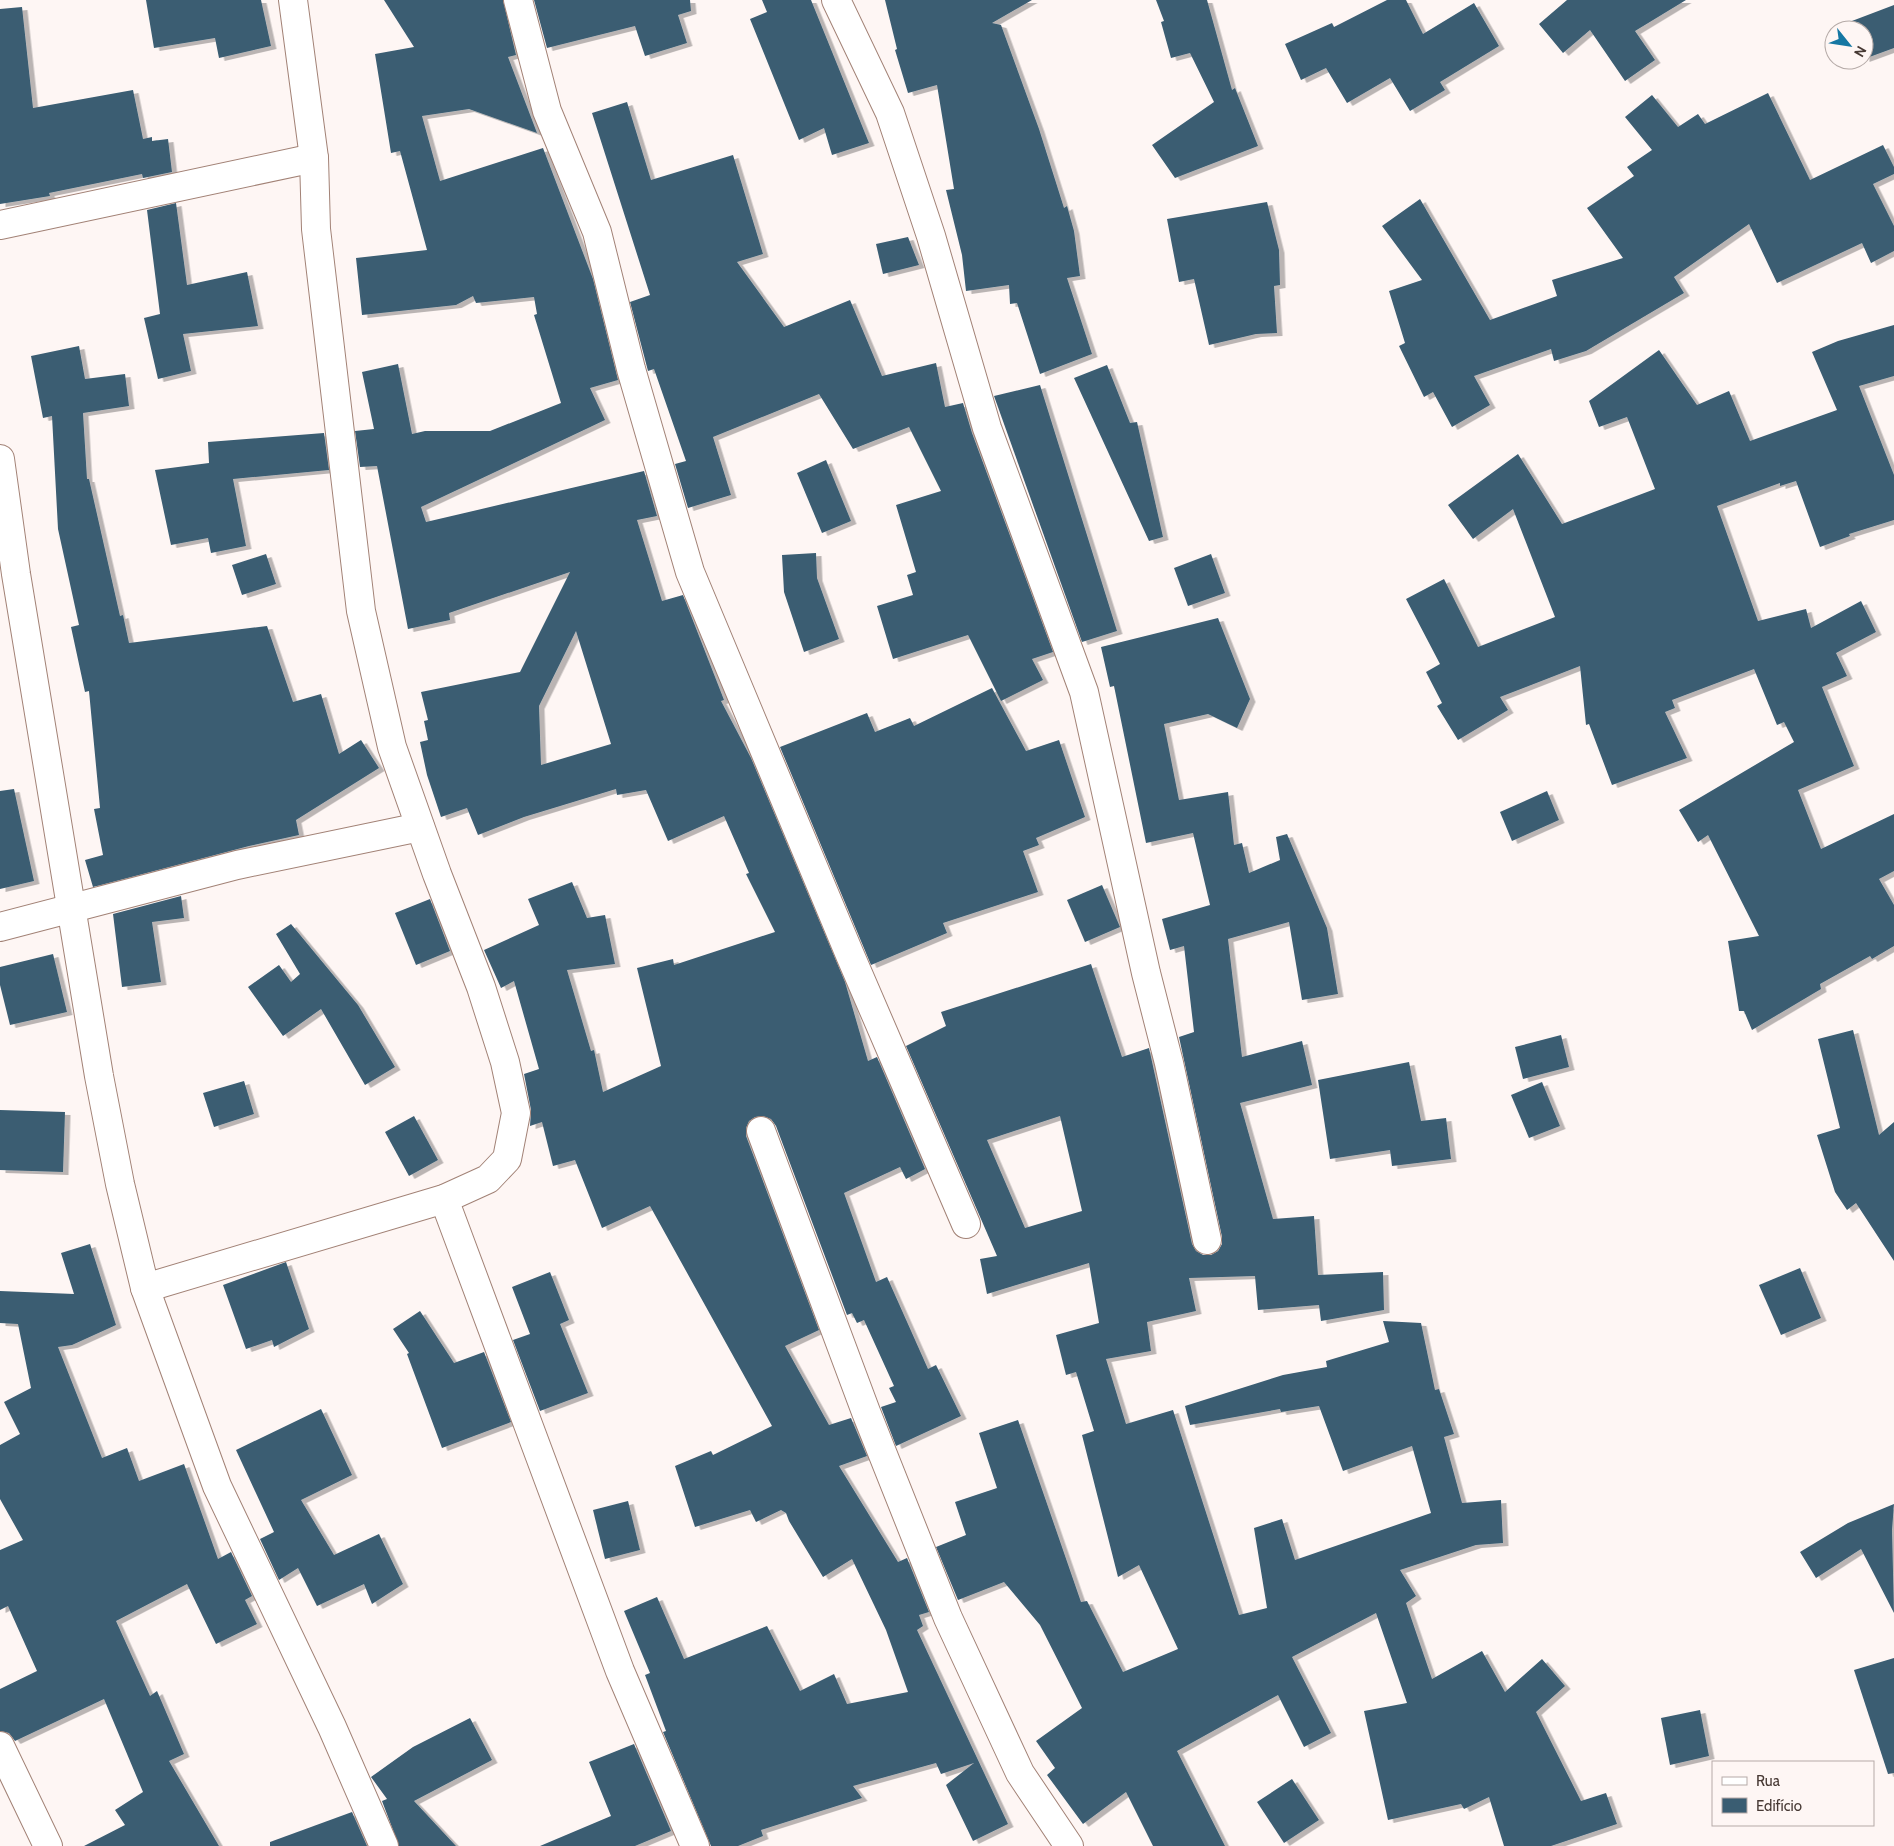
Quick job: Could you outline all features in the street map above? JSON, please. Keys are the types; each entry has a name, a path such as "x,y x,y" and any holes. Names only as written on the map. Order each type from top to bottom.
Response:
{"street":[{"path":"144,1288 444,1199 488,1179 507,1160 516,1113 505,1062 481,987 392,747 361,611 317,238 314,158 293,0"},
{"path":"518,0 547,111 597,232 631,368 690,572 846,946 966,1224"},
{"path":"836,0 890,114 931,236 987,428 1084,692 1146,974 1170,1063 1206,1240"},
{"path":"0,225 314,158"},
{"path":"0,459 16,574 70,909 118,1174 144,1288 217,1486 332,1727 384,1846"},
{"path":"0,927 237,865 420,826"},
{"path":"761,1131 866,1412 948,1618 1020,1773 1069,1846"},
{"path":"444,1199 620,1671 695,1846"},
{"path":"0,1746 48,1846"}],"building":[{"path":"146,0 261,0 271,46 219,58 215,38 154,48"},
{"path":"384,0 503,0 516,55 508,57 537,133 469,109 422,116 440,181 543,148 593,279 618,380 590,388 605,420 421,507 426,522 644,471 657,516 637,520 662,601 683,595 724,700 721,701 751,758 845,982 868,1061 877,1057 925,1169 906,1179 900,1167 844,1193 876,1282 887,1277 928,1369 936,1365 961,1416 896,1446 881,1407 896,1402 889,1388 894,1386 864,1320 857,1323 852,1313 847,1315 776,1126 771,1119 763,1116 755,1117 749,1121 746,1128 746,1136 819,1330 785,1346 829,1425 851,1418 867,1456 839,1466 898,1562 907,1558 929,1612 919,1615 923,1626 917,1630 1008,1824 973,1841 946,1785 974,1763 941,1774 936,1763 853,1786 862,1798 761,1830 763,1836 738,1846 711,1846 663,1732 666,1731 645,1675 650,1673 624,1611 657,1597 684,1659 767,1626 800,1691 834,1674 847,1704 908,1692 886,1630 852,1559 823,1577 786,1513 781,1510 756,1522 750,1510 695,1527 675,1466 711,1451 713,1455 772,1426 650,1206 602,1228 575,1160 553,1166 542,1122 530,1126 531,1110 524,1074 539,1069 514,981 501,988 484,950 539,925 528,899 572,882 587,918 605,915 615,964 567,970 591,1051 594,1050 603,1092 661,1066 637,968 673,959 674,965 775,932 746,874 749,873 724,816 668,841 646,790 617,795 616,789 524,817 478,835 467,808 441,817 427,775 420,742 428,740 424,721 428,720 421,692 520,672 570,572 449,613 450,620 408,629 377,466 360,467 355,431 374,429 362,372 398,364 412,434 425,431 490,431 561,403 534,315 537,314 534,297 476,303 473,296 456,305 362,315 356,258 427,250 400,151 391,153 375,54 414,47","holes":["576,631 611,744 541,765 539,706"]},
{"path":"534,0 690,0 691,11 678,15 687,43 645,56 635,26 547,48"},
{"path":"762,0 811,0 869,143 832,155 824,128 799,140 750,19 767,12"},
{"path":"885,0 1032,0 992,23 1001,25 1039,129 1064,208 1067,206 1074,231 1080,276 1067,278 1092,354 1040,374 1017,303 1010,304 1009,285 966,291 962,255 946,190 954,189 937,85 908,93 895,50 897,49"},
{"path":"1156,0 1207,0 1232,90 1235,88 1258,146 1175,178 1152,145 1214,102 1190,53 1171,58 1161,22 1164,21"},
{"path":"1387,0 1406,0 1423,34 1474,3 1499,46 1440,82 1445,90 1410,111 1390,78 1347,103 1326,68 1301,80 1285,44 1332,23 1334,27"},
{"path":"1567,0 1686,0 1635,31 1655,60 1625,81 1590,30 1563,53 1539,24"},
{"path":"1894,5 1894,48 1874,55 1874,20 1855,20"},
{"path":"22,7 33,108 133,90 143,139 152,137 152,141 168,139 172,172 143,178 142,174 49,193 50,196 0,204 0,9"},
{"path":"1768,93 1810,180 1883,145 1894,167 1894,174 1873,184 1894,226 1894,251 1871,263 1862,243 1777,283 1749,224 1674,277 1684,293 1586,351 1554,361 1551,349 1474,376 1490,405 1452,427 1433,392 1424,397 1399,346 1405,343 1389,291 1422,280 1382,226 1420,199 1490,320 1557,296 1552,280 1623,258 1587,208 1634,176 1627,167 1652,150 1625,117 1652,95 1678,127 1698,114 1705,124"},
{"path":"627,102 651,180 733,155 763,254 737,262 784,327 850,300 882,376 936,363 945,407 963,403 972,433 1053,652 1032,659 1043,680 1001,701 968,635 893,659 877,606 913,595 907,575 916,572 896,505 941,491 909,427 853,449 819,394 713,437 731,495 688,508 675,464 686,461 654,369 648,371 630,302 650,295 592,113"},
{"path":"1267,202 1279,250 1280,285 1274,286 1277,333 1256,334 1209,345 1194,279 1179,282 1167,219"},
{"path":"176,203 187,285 247,272 258,326 183,334 191,371 158,379 144,318 160,314 147,210"},
{"path":"908,237 919,265 883,274 876,244"},
{"path":"1894,325 1894,376 1859,386 1894,475 1894,520 1849,534 1850,536 1820,547 1796,481 1780,486 1780,483 1717,506 1758,621 1806,609 1811,628 1861,601 1876,632 1836,653 1847,676 1822,687 1854,766 1798,790 1821,849 1894,814 1894,871 1879,879 1894,905 1894,946 1872,959 1870,956 1820,984 1821,989 1752,1030 1744,1011 1739,1011 1728,941 1759,936 1708,835 1698,842 1679,810 1794,742 1784,722 1777,725 1754,669 1672,700 1675,708 1665,712 1687,758 1612,785 1589,724 1586,725 1580,666 1500,697 1508,710 1458,740 1437,706 1442,703 1426,672 1440,664 1406,599 1444,579 1478,647 1555,617 1513,509 1473,539 1448,505 1518,454 1562,524 1655,489 1627,417 1599,427 1589,401 1659,350 1697,405 1729,391 1750,441 1837,410 1812,352 1838,341"},
{"path":"79,346 85,379 125,374 129,406 83,413 87,479 89,479 120,616 123,615 129,643 267,626 293,702 321,694 339,754 361,740 379,768 296,820 299,835 249,846 93,887 85,860 103,855 94,809 100,808 89,691 85,692 71,627 79,625 58,529 52,416 43,418 31,356"},
{"path":"1107,365 1130,423 1137,422 1163,537 1149,541 1074,378"},
{"path":"1040,385 1117,631 1082,642 994,396"},
{"path":"324,433 329,470 233,479 246,546 211,553 208,538 171,545 155,470 209,463 208,442"},
{"path":"826,460 851,521 822,533 797,473"},
{"path":"816,553 817,578 839,639 804,652 784,592 782,555"},
{"path":"266,554 276,584 242,595 232,565"},
{"path":"1211,554 1225,593 1188,606 1174,568"},
{"path":"1218,618 1250,699 1237,728 1208,714 1164,724 1179,800 1228,792 1234,845 1242,843 1249,873 1280,860 1276,837 1287,834 1327,928 1338,994 1302,1000 1289,922 1228,939 1242,1057 1302,1041 1312,1085 1240,1103 1273,1219 1314,1216 1318,1275 1383,1272 1384,1310 1321,1321 1319,1305 1258,1310 1255,1276 1189,1278 1196,1311 1147,1322 1151,1351 1106,1359 1126,1424 1173,1410 1239,1615 1267,1608 1254,1528 1282,1519 1295,1560 1431,1513 1412,1446 1343,1471 1319,1406 1281,1412 1280,1409 1190,1425 1185,1406 1283,1375 1327,1367 1326,1361 1389,1342 1383,1321 1421,1323 1435,1390 1439,1389 1454,1434 1444,1437 1462,1503 1501,1500 1503,1543 1476,1545 1400,1570 1416,1596 1406,1603 1432,1679 1482,1651 1505,1692 1542,1659 1565,1686 1536,1712 1581,1801 1606,1793 1617,1824 1551,1846 1504,1846 1489,1797 1464,1809 1461,1804 1388,1820 1364,1711 1407,1703 1376,1613 1292,1657 1331,1733 1304,1747 1278,1695 1177,1751 1225,1846 1153,1846 1126,1792 1083,1824 1047,1775 1055,1768 1036,1741 1082,1708 1040,1625 1004,1582 958,1600 936,1547 966,1535 955,1502 997,1488 979,1433 1018,1420 1081,1602 1087,1601 1123,1672 1178,1649 1139,1565 1118,1577 1082,1435 1094,1431 1076,1372 1066,1375 1056,1335 1099,1323 1089,1263 987,1294 980,1259 997,1256 906,1046 946,1026 941,1012 1091,964 1122,1057 1149,1048 1192,1244 1196,1251 1203,1255 1211,1255 1218,1251 1222,1244 1222,1237 1179,1037 1194,1032 1184,946 1170,950 1162,919 1210,905 1193,833 1146,843 1114,686 1110,687 1101,647","holes":["1060,1116 1082,1211 1025,1228 987,1140"]},
{"path":"992,688 1026,751 1059,740 1085,817 1036,838 1039,845 1023,851 1038,892 943,923 947,933 871,965 780,747 867,713 875,732 910,718 914,726"},
{"path":"14,789 34,881 0,889 0,791"},
{"path":"1547,791 1559,820 1512,841 1500,812"},
{"path":"1102,885 1120,927 1085,942 1067,900"},
{"path":"181,896 184,918 152,922 161,982 122,987 113,914"},
{"path":"430,899 450,951 416,965 395,913"},
{"path":"291,924 358,1005 395,1067 365,1085 321,1009 283,1036 248,987 279,965 291,982 300,974 276,934"},
{"path":"53,954 67,1012 10,1025 0,985 0,967"},
{"path":"1853,1030 1879,1135 1894,1122 1894,1261 1856,1203 1847,1210 1835,1192 1817,1135 1840,1128 1818,1039"},
{"path":"1561,1035 1569,1067 1523,1079 1515,1047"},
{"path":"1409,1062 1421,1121 1446,1118 1451,1159 1392,1166 1390,1150 1330,1159 1318,1080"},
{"path":"244,1081 254,1114 214,1127 203,1093"},
{"path":"1542,1082 1560,1126 1529,1138 1511,1095"},
{"path":"0,1110 65,1112 63,1172 0,1170"},
{"path":"414,1116 438,1160 409,1176 385,1132"},
{"path":"90,1244 116,1325 72,1345 58,1347 102,1458 127,1448 139,1481 184,1464 218,1559 231,1552 252,1596 245,1600 257,1624 216,1644 187,1584 116,1621 150,1696 157,1691 184,1754 169,1761 219,1846 84,1846 125,1825 115,1810 143,1792 104,1699 15,1741 9,1733 0,1731 0,1689 37,1671 8,1606 0,1610 0,1550 23,1540 0,1499 0,1445 20,1434 4,1402 31,1388 18,1324 0,1323 0,1291 74,1294 61,1253"},
{"path":"286,1262 309,1329 274,1347 272,1340 246,1349 223,1285"},
{"path":"1800,1268 1821,1318 1781,1335 1759,1285"},
{"path":"550,1272 569,1320 560,1324 588,1393 540,1411 513,1340 530,1334 512,1287"},
{"path":"420,1311 454,1363 484,1352 511,1422 442,1448 407,1354 409,1353 393,1329"},
{"path":"321,1409 352,1475 301,1500 334,1555 379,1534 403,1584 372,1604 364,1584 317,1606 298,1568 279,1580 260,1539 274,1532 236,1450"},
{"path":"628,1501 640,1550 605,1559 593,1510"},
{"path":"1894,1504 1892,1530 1894,1613 1861,1549 1816,1578 1800,1552 1848,1523"},
{"path":"1894,1658 1894,1773 1888,1774 1854,1670"},
{"path":"1700,1710 1709,1756 1670,1765 1661,1718"},
{"path":"470,1718 492,1760 414,1801 456,1846 399,1846 382,1801 387,1799 371,1777 413,1747"},
{"path":"634,1744 671,1831 635,1846 540,1846 611,1816 589,1762"},
{"path":"1292,1779 1319,1820 1284,1843 1257,1802"},
{"path":"352,1812 367,1846 270,1846 270,1842"}]}
